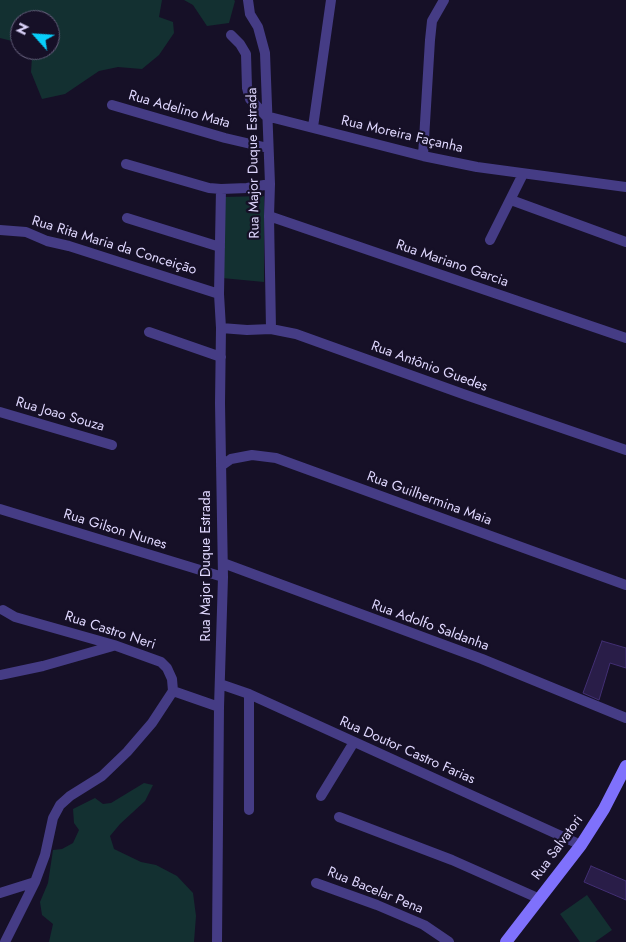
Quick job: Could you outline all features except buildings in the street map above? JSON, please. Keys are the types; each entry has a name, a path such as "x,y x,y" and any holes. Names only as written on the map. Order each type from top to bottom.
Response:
{"main road":[{"name":"Rua Salvatori","path":"506,942 581,845 604,809 626,766"}],"street":[{"name":"Rua Major Duque Estrada","path":"248,0 250,14 258,27 265,53 270,184 268,216 271,329"},
{"path":"313,127 331,0"},
{"path":"423,156 432,21 444,0"},
{"path":"231,35 246,54 250,99 266,116"},
{"name":"Rua Adelino Mata","path":"112,105 225,138 268,148"},
{"name":"Rua Moreira Façanha","path":"266,116 423,156 523,174 626,187"},
{"path":"126,164 200,186 221,189 247,188 270,184"},
{"path":"490,240 523,174"},
{"name":"Rua Major Duque Estrada","path":"217,942 219,707 223,577 220,402 221,328 219,294 221,189"},
{"path":"511,200 626,242"},
{"name":"Rua Mariano Garcia","path":"268,216 626,338"},
{"path":"127,218 220,247"},
{"name":"Rua Rita Maria da Conceição","path":"0,230 26,232 47,241 69,246 219,294"},
{"name":"Rua Antônio Guedes","path":"221,328 271,329 296,334 626,450"},
{"path":"149,332 221,357"},
{"name":"Rua Joao Souza","path":"0,412 112,445"},
{"name":"Rua Guilhermina Maia","path":"221,466 231,459 252,455 276,458 626,585"},
{"name":"Rua Gilson Nunes","path":"0,509 223,577"},
{"name":"Rua Adolfo Saldanha","path":"223,563 482,659 626,718"},
{"name":"Rua Castro Neri","path":"3,610 15,617 114,645 161,662 167,668 172,679 173,691"},
{"path":"0,675 43,666 114,645"},
{"name":"Rua Doutor Castro Farias","path":"220,684 248,694 581,845"},
{"path":"5,942 35,882 45,855 53,818 60,805 70,796 102,776 127,752 152,723 173,691 219,707"},
{"path":"248,694 249,810"},
{"path":"321,796 354,742"},
{"path":"339,817 452,860 540,899"},
{"path":"0,894 35,882"},
{"name":"Rua Bacelar Pena","path":"316,883 377,905 424,925 449,942"}],"green space":[{"path":"0,0 162,0 159,17 173,22 174,33 159,55 142,69 118,67 99,71 65,94 42,99 31,72 32,60 60,60 60,10 10,10 10,40 0,38"},
{"path":"184,0 235,1 229,23 207,26 193,5"},
{"path":"264,196 264,282 222,278 224,197"},
{"path":"144,783 153,785 145,801 110,836 114,849 141,862 156,865 177,876 193,893 196,916 194,942 49,942 53,924 42,915 40,902 48,883 53,850 62,849 73,843 79,830 74,823 73,809 95,798 103,804 111,803"},
{"path":"587,895 612,930 595,942 580,942 560,914"}]}
